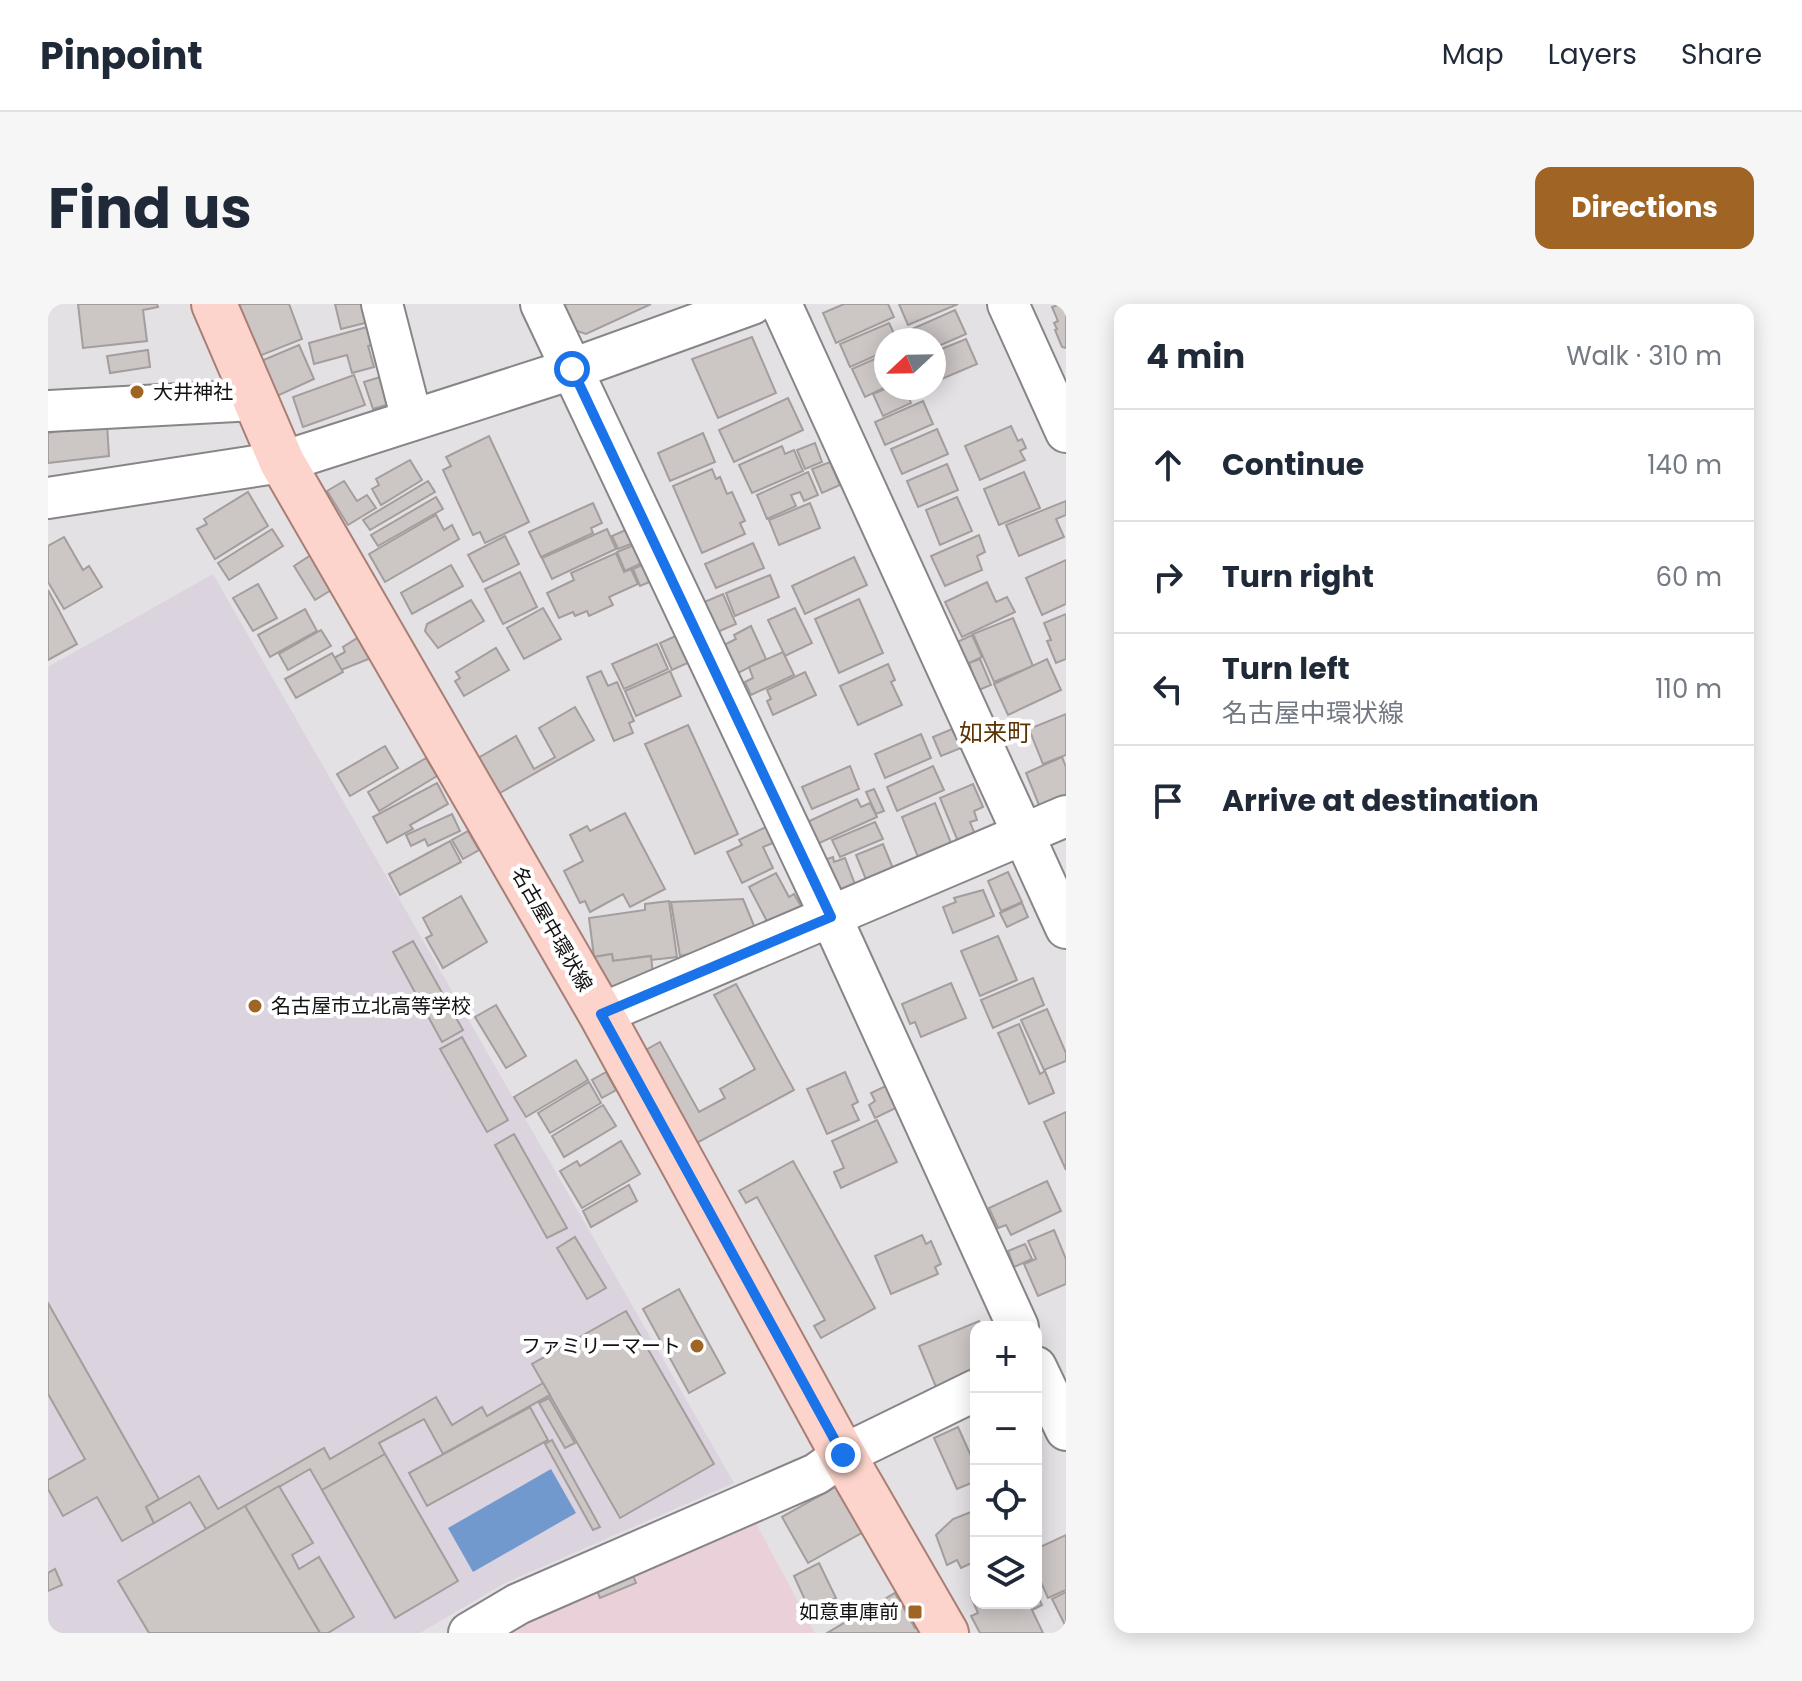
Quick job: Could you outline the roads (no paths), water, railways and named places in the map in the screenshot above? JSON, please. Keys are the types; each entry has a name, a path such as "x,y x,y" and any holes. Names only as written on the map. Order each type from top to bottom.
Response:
{"main road":[{"name":"名古屋中環状線","path":"214,304 282,462 601,1014 843,1455 946,1633"}],"street":[{"path":"382,304 412,420"},
{"path":"541,304 831,917 1015,1321"},
{"path":"48,498 282,462 572,369 752,304"},
{"path":"781,304 1066,928"},
{"path":"1008,304 1066,432"},
{"path":"48,411 256,400"},
{"path":"601,1014 1066,816"},
{"path":"1042,1361 1066,1348"},
{"path":"1042,1377 1066,1430"},
{"path":"469,1633 518,1604 816,1474 843,1455 970,1393"}],"water":[{"path":"551,1469 576,1513 473,1572 448,1528"}],"place":[{"name":"大井神社","path":"137,392"},
{"name":"名古屋市立北高等学校","path":"255,1006"},
{"name":"ファミリーマート","path":"697,1346"},
{"name":"如意車庫前","path":"915,1612"}],"district":[{"name":"如来町","path":"995,733"}]}
